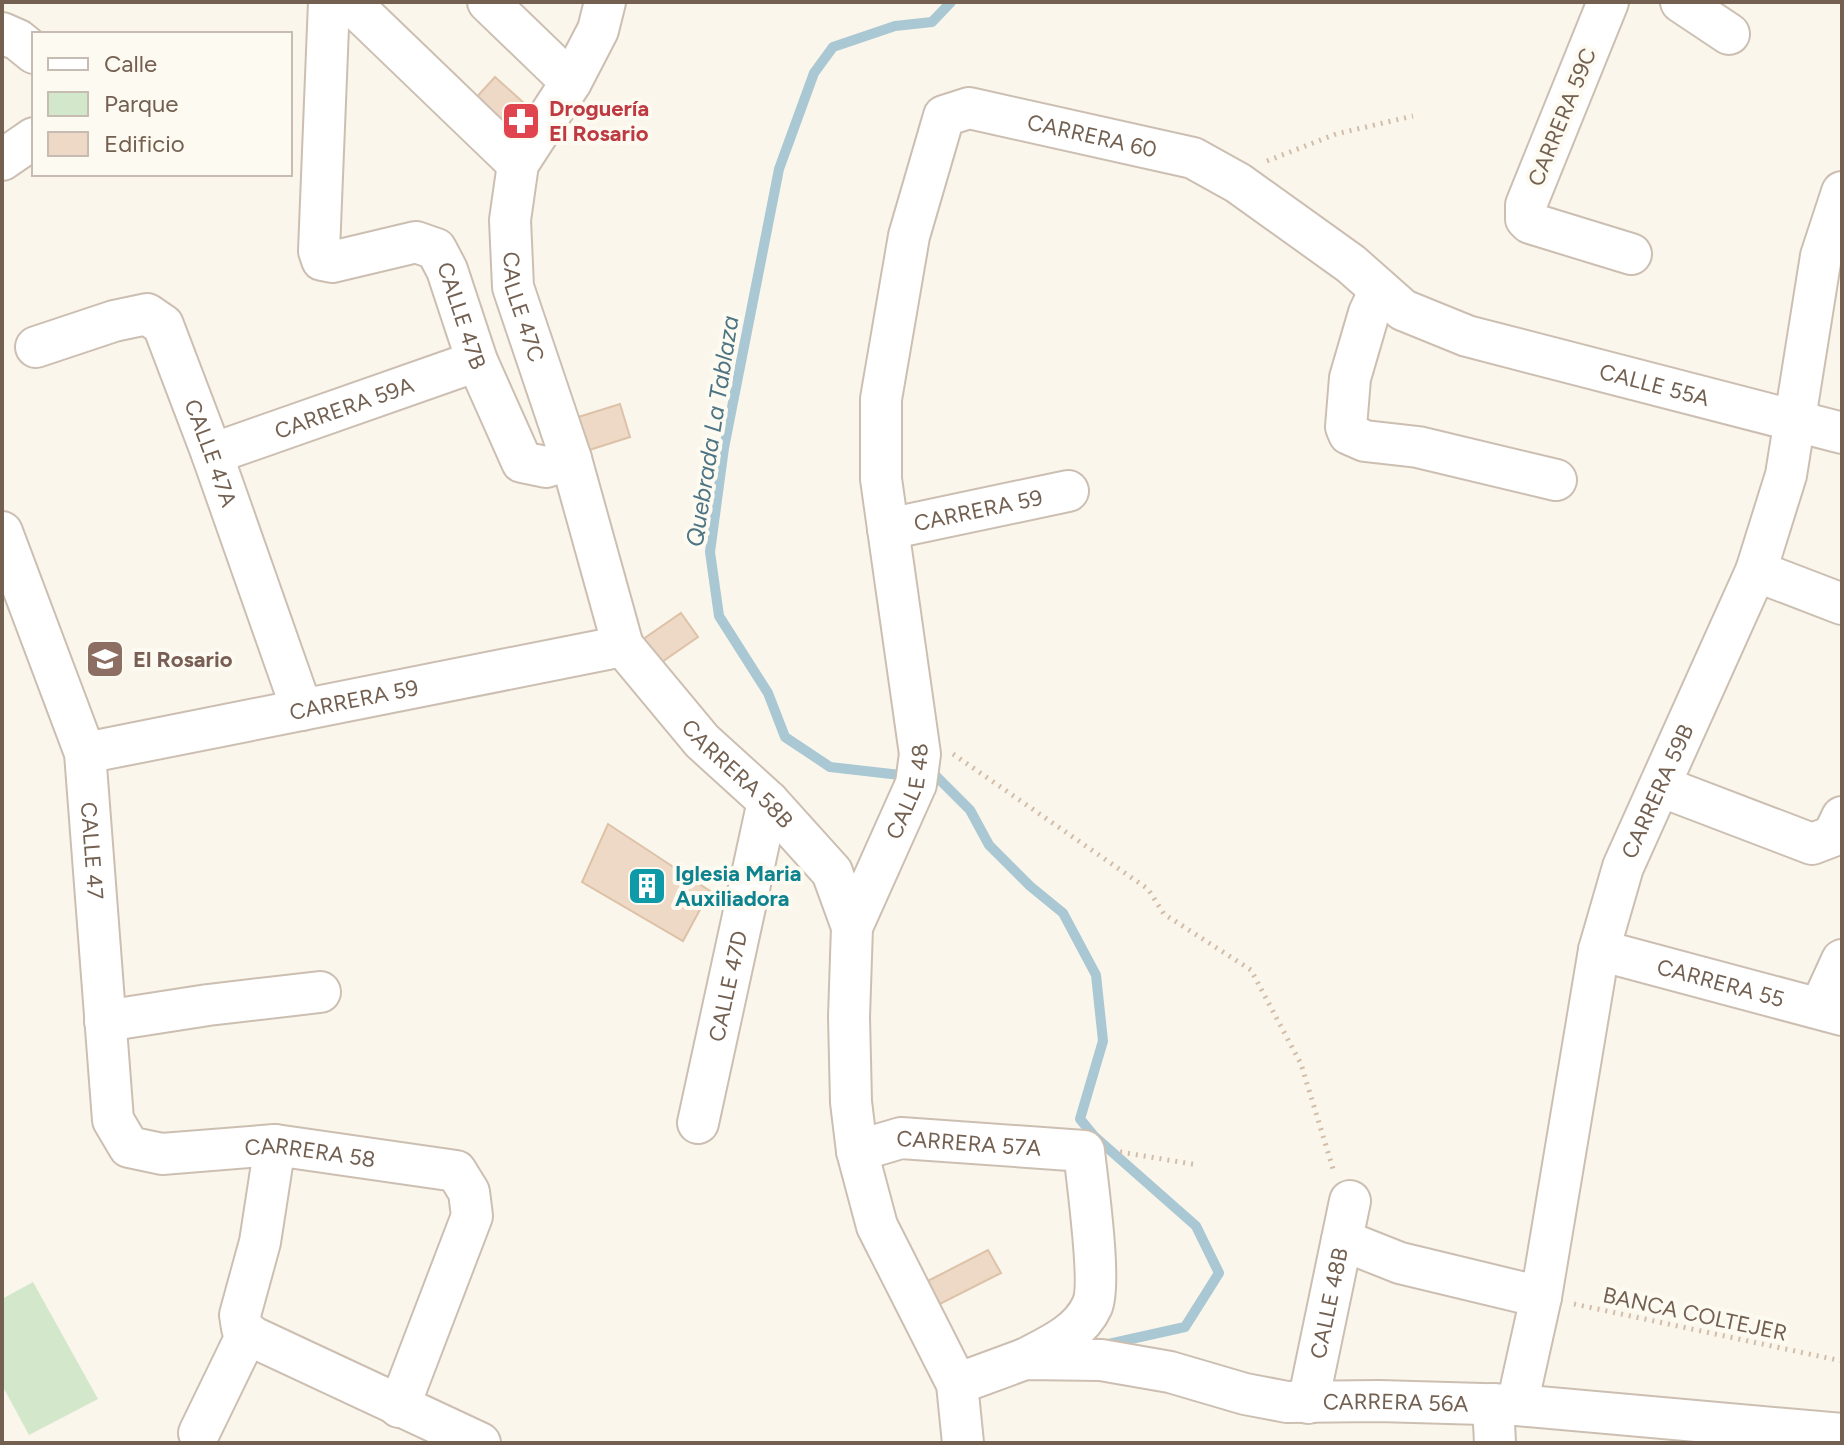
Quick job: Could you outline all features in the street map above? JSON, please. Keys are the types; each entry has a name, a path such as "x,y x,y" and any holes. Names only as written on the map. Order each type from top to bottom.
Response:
{"street":[{"path":"488,2 571,82"},
{"name":"CALLE 47C","path":"605,2 598,30 571,82 518,164 510,220 513,287 571,459 619,634"},
{"name":"CARRERA 59C","path":"1608,2 1526,205 1526,219 1530,223 1631,254"},
{"path":"1681,2 1729,34"},
{"path":"344,7 518,164"},
{"name":"CALLE 47B","path":"344,7 319,251 322,260 332,262 416,242 436,249 447,270 477,361 522,462 546,467 571,459"},
{"path":"2,33 32,51"},
{"name":"CARRERA 60","path":"944,116 969,108 1193,158 1238,183 1351,264 1403,310 1467,336"},
{"name":"CALLE 48","path":"944,116 909,236 881,399 881,479 918,756 852,927 849,1031 851,1102 857,1151 877,1226 961,1417"},
{"path":"2,160 32,139"},
{"name":"CARRERA 59B","path":"1502,1418 1541,1297 1599,950 1623,867 1756,571 1786,475 1821,256 1842,192"},
{"path":"1380,290 1369,313 1350,378 1346,427 1349,434 1365,441 1418,447 1556,480"},
{"name":"CALLE 47A","path":"36,347 114,321 147,314 163,325 302,710"},
{"name":"CALLE 55A","path":"1467,336 1842,433"},
{"name":"CARRERA 59A","path":"212,454 477,361"},
{"name":"CARRERA 59","path":"888,529 1068,491"},
{"name":"CALLE 47","path":"2,532 16,608 85,753 113,1120 129,1147 162,1154"},
{"path":"1756,571 1842,604"},
{"name":"CARRERA 59","path":"85,753 302,710 619,634"},
{"name":"CARRERA 58B","path":"619,634 702,741 768,801 832,872 852,927"},
{"path":"1660,786 1812,844 1833,836 1842,817"},
{"name":"CALLE 47D","path":"698,1123 768,801"},
{"name":"CARRERA 55","path":"1599,950 1831,1012"},
{"path":"1831,1012 1842,960"},
{"path":"105,1021 320,992"},
{"name":"CARRERA 57A","path":"857,1151 901,1138 1084,1151 1094,1264 1093,1304 1075,1330 1012,1364"},
{"path":"275,1145 260,1242 240,1315 242,1328 247,1334 480,1443"},
{"name":"CARRERA 58","path":"162,1154 275,1145 456,1171 469,1192 472,1216 399,1407"},
{"path":"1346,1219 1400,1263 1541,1297"},
{"name":"CALLE 48B","path":"1308,1403 1346,1219"},
{"path":"199,1433 247,1334"},
{"name":"CARRERA 56A","path":"961,1417 1012,1364 1101,1360 1170,1372 1245,1394 1308,1403 1379,1401 1502,1418 1842,1434"}],"path":[{"path":"1238,183 1271,158 1284,153 1336,134 1413,116"},
{"path":"918,756 1148,889 1164,914 1251,970 1301,1064 1346,1219"},
{"path":"1133,1153 1198,1165"},
{"name":"BANCA COLTEJER","path":"1541,1297 1842,1361"}],"green space":[{"path":"33,1282 98,1399 29,1435 2,1385 2,1299"}],"building":[{"path":"495,77 535,113 514,136 474,100"},
{"path":"620,404 630,437 583,452 572,419"},
{"path":"681,613 698,637 656,666 639,642"},
{"name":"Iglesia Maria Auxiliadora","path":"608,824 710,891 683,941 582,882"},
{"path":"988,1250 1001,1273 932,1308 920,1285"}],"waterway":[{"name":"Quebrada La Tablaza","path":"909,776 830,767 785,737 768,693 719,616 710,552 724,448 779,169 814,73 833,47 895,26 932,22 951,2"},
{"name":"Quebrada La Tablaza","path":"925,776 936,776 970,810 989,845 1030,886 1063,913 1096,975 1103,1041 1080,1119 1094,1136 1196,1226 1219,1273 1185,1327 1104,1345"}],"place":[{"name":"Droguería El Rosario","path":"521,121"},
{"name":"El Rosario","path":"105,659"},
{"name":"Iglesia Maria Auxiliadora","path":"647,886"}]}
